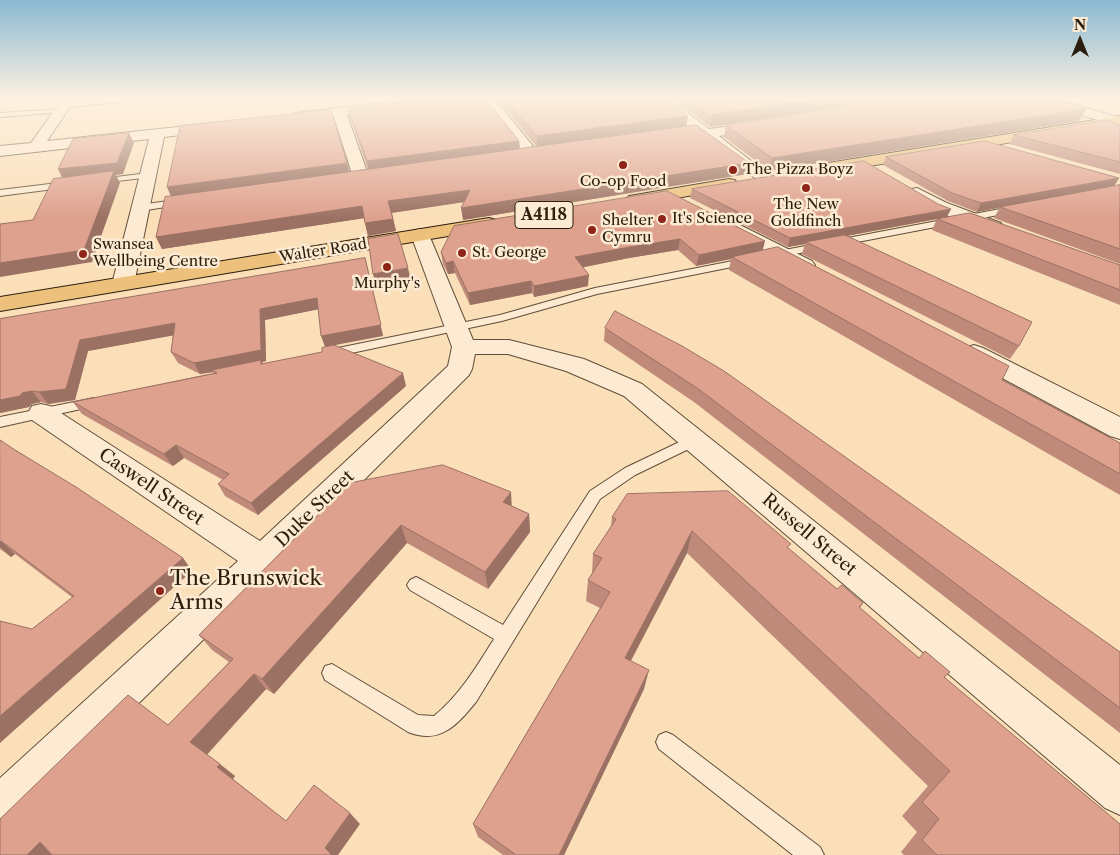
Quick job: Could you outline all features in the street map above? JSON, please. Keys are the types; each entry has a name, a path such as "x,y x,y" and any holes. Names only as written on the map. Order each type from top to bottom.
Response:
{"main road":[{"path":"814,170 1012,138"},
{"path":"621,202 770,178"},
{"name":"Walter Road","path":"0,304 506,221"}],"street":[{"path":"36,147 42,138"},
{"path":"0,151 115,138"},
{"path":"123,284 157,138"},
{"path":"347,138 361,177"},
{"path":"519,138 531,153"},
{"path":"709,138 770,178"},
{"path":"982,143 1019,153"},
{"path":"864,162 941,207 1012,234"},
{"path":"668,194 703,212 767,256 825,276"},
{"path":"420,235 460,337"},
{"name":"Russell Street","path":"460,337 509,346 575,365 633,390 1120,793"},
{"name":"Duke Street","path":"0,808 460,369 460,337"},
{"path":"955,343 1120,429"},
{"name":"Caswell Street","path":"41,413 262,560"}],"lane":[{"path":"89,182 148,175"},
{"path":"0,193 79,184"},
{"path":"140,208 188,202"},
{"path":"318,356 460,337 502,318 595,291 1025,207"},
{"path":"0,422 108,400"},
{"path":"332,673 415,725 438,726 455,712 469,695 595,496 622,476 694,440"},
{"path":"416,586 506,636"},
{"path":"666,742 812,855"}],"building":[{"path":"127,138 117,163 58,169 73,139"},
{"path":"177,138 339,138 347,163 167,187"},
{"path":"359,138 517,138 519,141 367,161"},
{"path":"601,138 714,138 749,163 461,208 470,190 388,201 393,219 365,223 362,206 156,237 165,197"},
{"path":"744,138 901,138 772,158"},
{"path":"1025,138 1120,138 1120,162"},
{"path":"985,141 1119,178 981,203 952,193 886,157"},
{"path":"864,161 938,204 951,209 790,238 692,189"},
{"path":"114,171 84,250 0,263 0,224 33,220 53,179"},
{"path":"1120,185 1120,249 1000,207"},
{"path":"667,191 765,241 699,255 680,239 630,247 575,257 589,275 534,286 531,281 468,293 453,261 446,263 441,252 454,226"},
{"path":"970,213 1120,265 1120,290 937,219"},
{"path":"398,234 408,268 373,274 368,239"},
{"path":"845,235 1032,322 1019,346 806,242"},
{"path":"778,247 1009,366 1002,380 1120,443 1120,474 732,257"},
{"path":"365,258 381,325 321,336 317,298 260,309 261,350 194,363 171,352 175,323 80,340 66,389 32,391 22,393 20,396 0,400 0,319"},
{"path":"615,311 682,346 724,371 1120,652 1120,708 697,388 605,328"},
{"path":"334,345 403,373 251,503 218,484 229,474 176,445 164,454 73,402 217,373 212,370 261,360 261,364 322,352 322,348"},
{"path":"0,440 76,487 183,558 0,716 0,621 32,629 74,596 0,542"},
{"path":"443,465 511,492 503,502 529,514 485,572 401,525 262,679 254,674 190,742 220,764 217,767 286,821 314,785 350,813 325,848 332,855 52,855 40,842 27,855 0,855 0,819 128,695 168,725 233,659 199,635 350,483"},
{"path":"728,491 791,544 787,547 837,589 842,585 863,603 859,607 919,658 925,651 950,672 944,677 1120,824 1120,855 937,855 922,840 939,819 922,802 950,771 692,531 625,658 649,670 559,855 516,855 473,824 610,592 588,580 602,558 593,554 616,519 612,517 627,494"}],"place":[{"name":"Co-op Food","path":"623,165"},
{"name":"The Pizza Boyz","path":"733,170"},
{"name":"The New Goldfinch","path":"806,188"},
{"name":"It's Science","path":"662,219"},
{"name":"Shelter Cymru","path":"592,230"},
{"name":"St. George","path":"462,253"},
{"name":"Swansea Wellbeing Centre","path":"83,254"},
{"name":"Murphy's","path":"387,267"},
{"name":"The Brunswick Arms","path":"160,591"}]}
